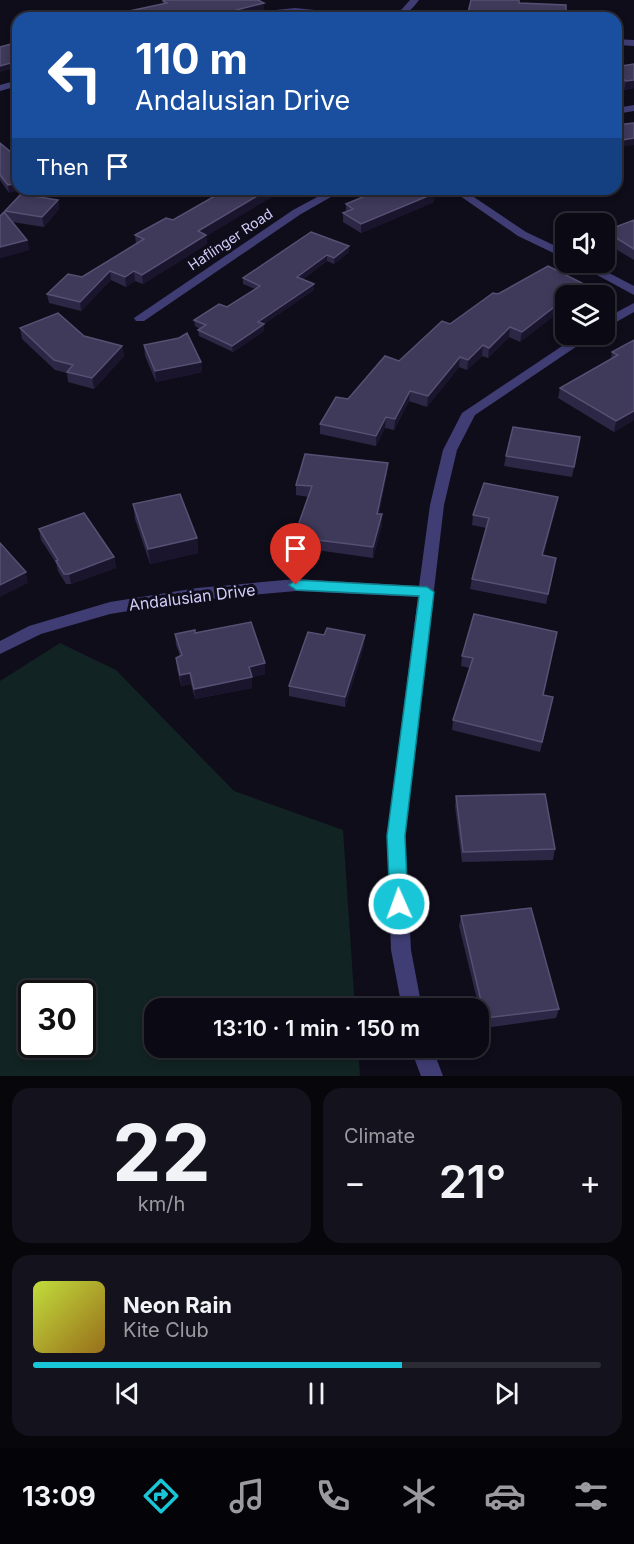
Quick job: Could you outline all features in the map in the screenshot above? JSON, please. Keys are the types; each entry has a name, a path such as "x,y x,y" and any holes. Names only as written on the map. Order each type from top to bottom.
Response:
{"street":[{"path":"403,12 416,0"},
{"path":"268,12 299,9 327,12"},
{"name":"Haflinger Road","path":"140,318 297,212 329,195"},
{"path":"464,195 522,234 555,250"},
{"path":"599,273 634,291"},
{"path":"615,318 634,307"},
{"path":"410,998 401,950 396,836 437,505 450,450 469,413 572,345"},
{"name":"Andalusian Drive","path":"0,648 35,630 110,608 197,594 296,585 427,592"},
{"path":"425,1058 432,1076"}],"shaded area":[{"path":"60,643 116,670 234,791 343,830 354,998 144,998 144,1058 359,1058 360,1076 0,1076 0,681"}],"building":[{"path":"258,0 264,3 236,12 125,12 167,3 163,1"},
{"path":"471,0 519,0 519,3 566,5 566,12 468,12"},
{"path":"12,44 12,63 0,66 0,47"},
{"path":"634,64 634,80 626,81 622,78 622,66"},
{"path":"634,123 634,138 622,140 622,124"},
{"path":"0,143 12,153 12,184 8,185 0,175"},
{"path":"20,195 58,200 42,217 5,211"},
{"path":"217,195 259,195 198,231 206,235 142,275 134,271 125,277 110,271 80,302 47,294 68,274 82,277 144,239 135,235 166,218 173,220"},
{"path":"368,195 430,195 361,224 343,213 353,209 346,204"},
{"path":"4,212 27,240 0,247 0,216"},
{"path":"634,220 634,249 615,237 615,227"},
{"path":"311,232 349,246 334,258 327,255 297,277 314,284 258,322 264,324 232,346 198,330 206,325 194,320 219,304 227,307 260,286 243,278"},
{"path":"548,266 555,270 555,273 562,273 586,285 555,285 555,306 522,332 510,327 489,348 483,345 468,360 460,357 428,396 410,391 395,419 386,417 376,436 320,424 336,397 348,399 385,356 399,361 442,321 450,324 493,293 498,294"},
{"path":"58,313 84,336 122,346 92,378 67,372 73,365 54,360 20,328"},
{"path":"187,333 201,362 155,371 144,345 179,338"},
{"path":"634,340 634,411 616,421 560,388 618,355 612,352"},
{"path":"513,427 580,437 574,467 506,456"},
{"path":"305,454 388,463 377,514 382,514 373,547 294,537 312,486 296,485"},
{"path":"484,483 558,497 542,555 556,558 548,594 472,579 489,518 473,515"},
{"path":"180,494 197,538 148,549 133,504"},
{"path":"84,513 114,557 64,574 39,529"},
{"path":"0,543 26,572 0,585"},
{"path":"474,614 557,632 543,695 553,697 542,742 453,720 473,658 462,656"},
{"path":"251,622 265,663 249,667 252,677 194,689 190,673 180,675 176,658 182,655 175,634 195,630 195,633"},
{"path":"327,628 365,635 345,697 289,686 308,632 324,635"},
{"path":"545,794 555,849 463,852 456,796"},
{"path":"531,908 559,1009 489,1018 489,998 480,998 461,916"}],"route":[{"path":"296,585 427,592 396,836 399,904"}]}
